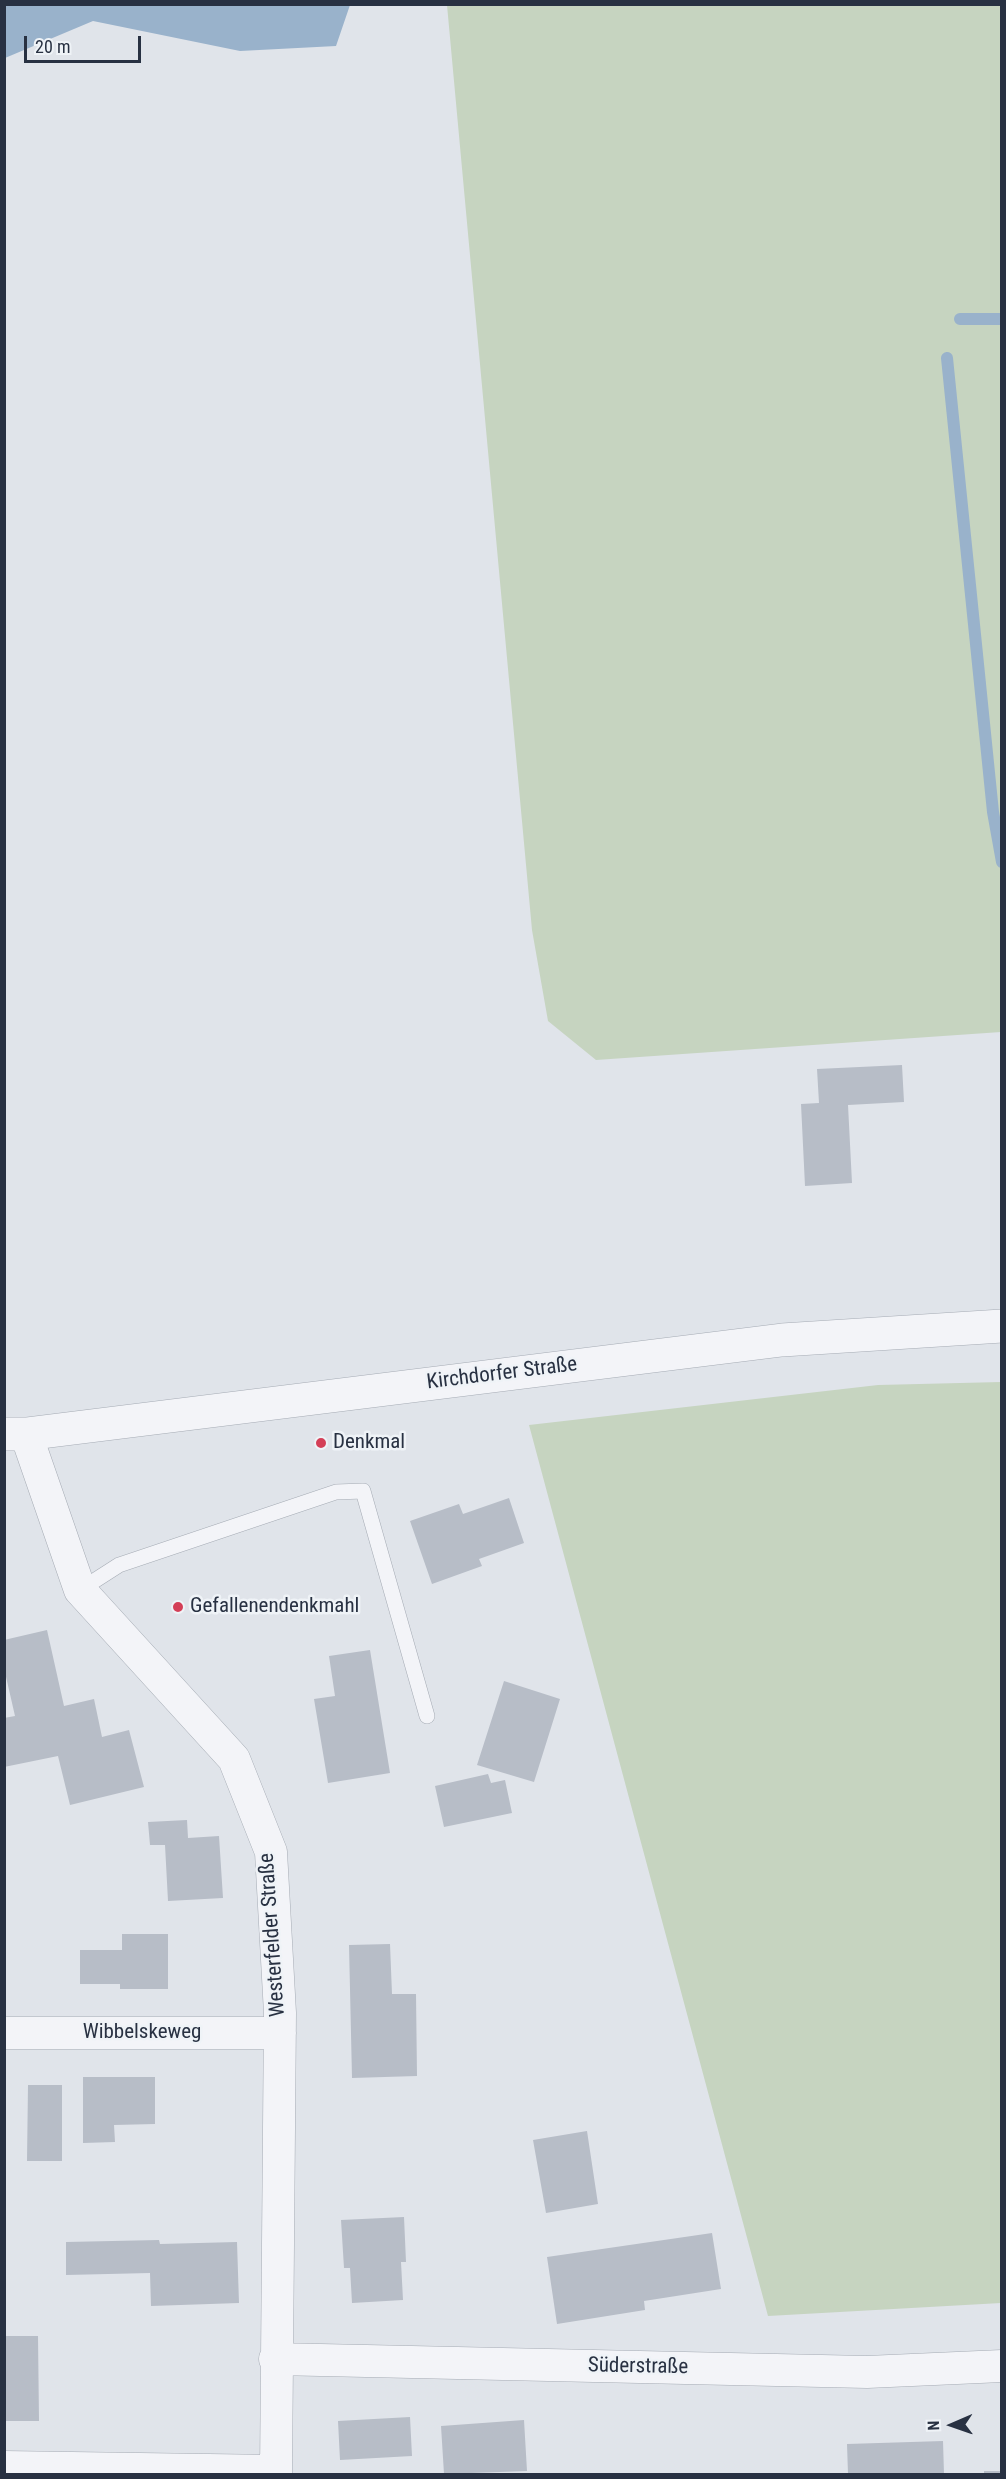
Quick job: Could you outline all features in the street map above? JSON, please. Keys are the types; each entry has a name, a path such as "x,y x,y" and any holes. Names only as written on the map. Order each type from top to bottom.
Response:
{"street":[{"name":"Kirchdorfer Straße","path":"15,1434 782,1340 1002,1326"},
{"name":"Westerfelder Straße","path":"15,1434 80,1590 234,1759 271,1852 280,2033 275,2359 276,2473"},
{"name":"Wibbelskeweg","path":"4,2034 280,2033"},
{"name":"Süderstraße","path":"275,2359 867,2372 1002,2366"},
{"path":"4,2467 276,2473"}],"lane":[{"path":"80,1590 119,1565 336,1492 363,1491 427,1716"}],"green space":[{"path":"447,5 1001,5 1001,1032 596,1060 548,1021 532,930"},
{"path":"1001,1382 1001,2303 768,2316 529,1425 878,1385"}],"water":[{"path":"5,4 350,5 336,46 240,51 93,21 5,58"}],"building":[{"path":"902,1065 904,1102 848,1105 852,1183 805,1186 801,1104 819,1103 817,1069"},
{"path":"509,1498 524,1543 479,1559 482,1566 432,1584 410,1521 459,1504 463,1514"},
{"path":"47,1630 64,1706 94,1699 102,1737 129,1730 144,1787 70,1805 58,1756 4,1767 4,1718 15,1716 4,1668 4,1640"},
{"path":"370,1650 390,1773 328,1783 314,1699 335,1696 329,1656"},
{"path":"504,1681 560,1699 534,1782 477,1765"},
{"path":"488,1774 491,1783 505,1780 512,1813 444,1827 435,1786"},
{"path":"187,1820 188,1838 219,1836 223,1898 168,1901 165,1845 150,1845 148,1822"},
{"path":"122,1934 168,1934 168,1989 120,1989 120,1984 80,1984 80,1950 122,1950"},
{"path":"390,1944 392,1994 416,1994 417,2076 352,2078 349,1945"},
{"path":"83,2077 155,2077 155,2124 114,2125 115,2142 83,2143"},
{"path":"28,2085 62,2085 62,2161 27,2161"},
{"path":"587,2131 598,2204 546,2213 533,2140"},
{"path":"404,2217 406,2262 401,2262 403,2300 352,2303 350,2268 344,2268 341,2220"},
{"path":"712,2233 721,2289 644,2301 645,2310 557,2324 547,2257"},
{"path":"159,2240 160,2244 237,2242 239,2303 151,2306 150,2273 66,2275 66,2242"},
{"path":"5,2336 38,2336 39,2421 5,2421"},
{"path":"410,2417 412,2456 340,2460 338,2421"},
{"path":"524,2420 527,2471 444,2474 441,2426"},
{"path":"943,2441 944,2474 848,2474 847,2444"},
{"path":"984,2471 1002,2471 1002,2474 984,2474"}],"waterway":[{"path":"960,319 1002,319"},
{"path":"947,358 993,812 1002,862"}],"place":[{"name":"Denkmal","path":"321,1443"},
{"name":"Gefallenendenkmahl","path":"178,1607"}]}
